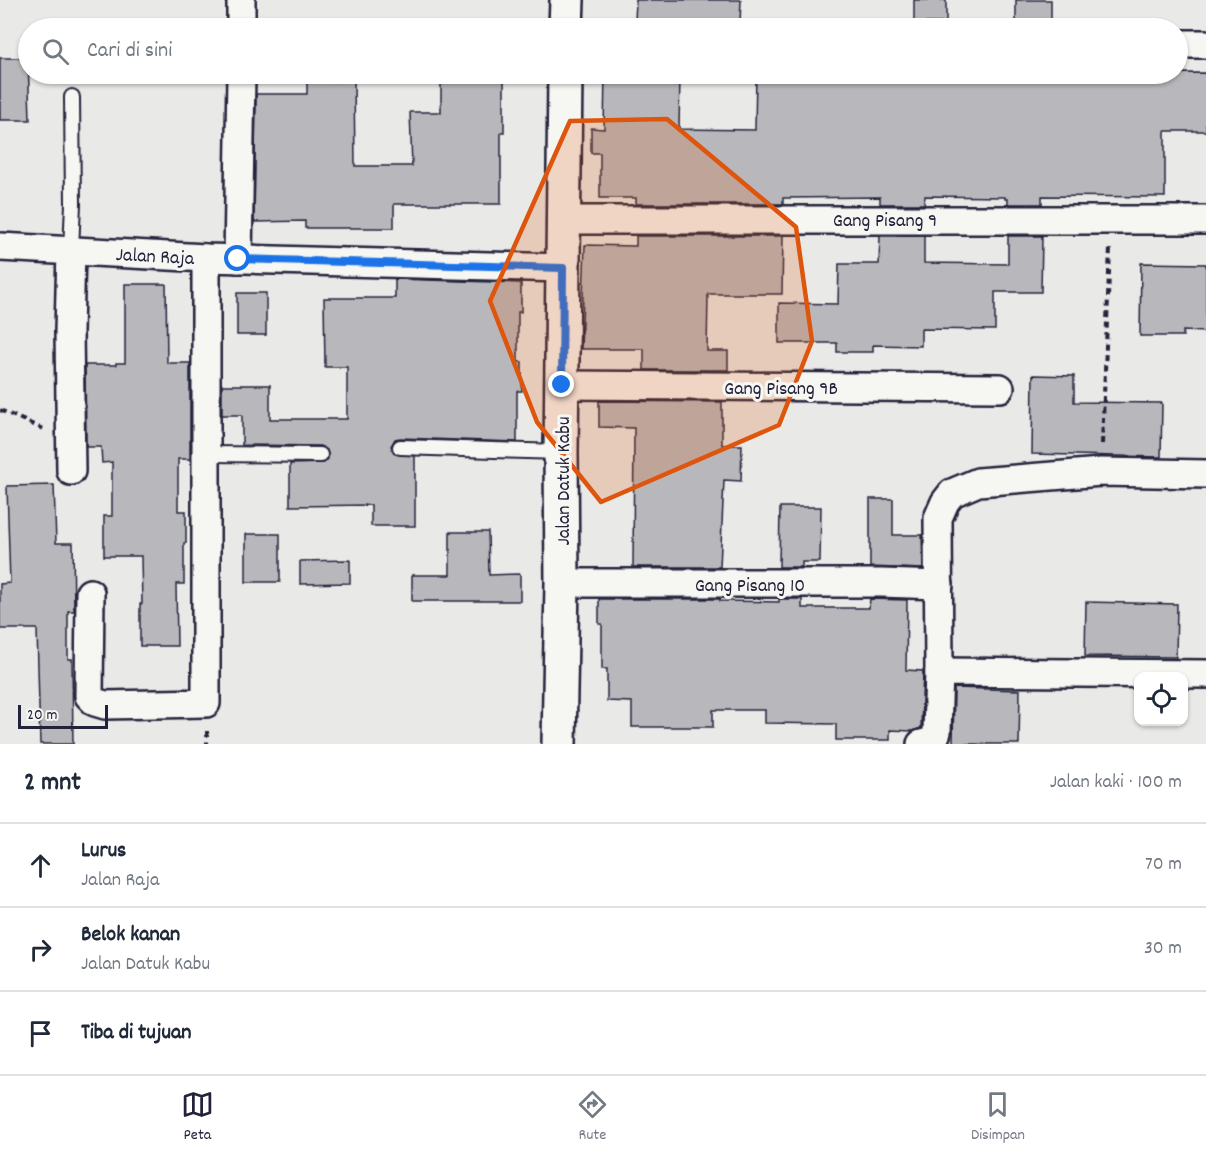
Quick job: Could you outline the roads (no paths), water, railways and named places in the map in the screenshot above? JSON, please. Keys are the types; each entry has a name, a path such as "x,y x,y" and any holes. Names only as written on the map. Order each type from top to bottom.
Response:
{"street":[{"path":"241,18 242,0"},
{"path":"566,18 567,0"},
{"path":"1188,44 1206,44"},
{"path":"238,259 240,84"},
{"name":"Jalan Datuk Kabu","path":"559,744 565,84"},
{"name":"Gang Pisang 9","path":"564,220 1206,220"},
{"name":"Jalan Raja","path":"0,247 206,258 563,268"},
{"path":"71,250 69,332 71,471"},
{"path":"90,592 88,681 89,696 95,702 105,705 206,703 206,258"},
{"name":"Gang Pisang 9B","path":"562,385 1000,388"},
{"path":"927,742 937,732 938,518 952,493 978,482 1101,472 1206,474"},
{"name":"Gang Pisang 10","path":"562,584 939,585"},
{"path":"939,672 1206,674"}],"lane":[{"path":"71,250 72,97"},
{"path":"400,447 561,452"},
{"path":"206,454 320,454"}]}
